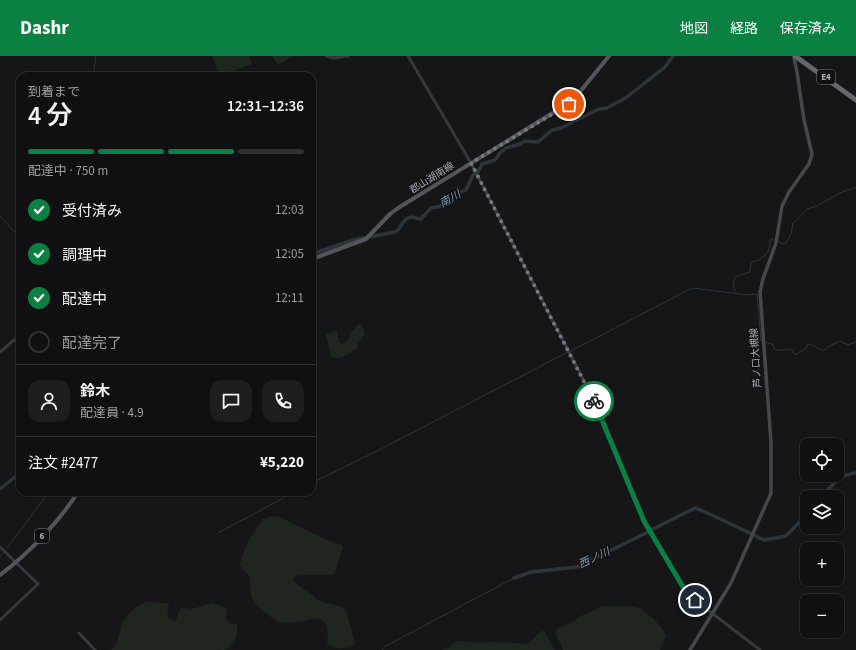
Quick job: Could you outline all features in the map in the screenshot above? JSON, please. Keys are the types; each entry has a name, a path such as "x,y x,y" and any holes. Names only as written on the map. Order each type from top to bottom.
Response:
{"highway":[{"name":"E4","path":"802,56 856,96"},
{"name":"E4","path":"795,57 856,100"}],"main road":[{"name":"郡山湖南線","path":"316,258 366,239 398,208 569,104 609,56"},
{"name":"芦ノ口大槻線","path":"690,650 731,583 771,493 771,443 760,292 762,279 776,243 782,206 789,192 809,164 813,153 804,120 795,57"},
{"name":"6","path":"0,575 17,562 59,519 75,496"}],"street":[{"path":"326,56 334,58 348,56"},
{"path":"408,56 471,163 599,410 648,529 683,587 695,600 760,650"},
{"path":"0,352 16,338"},
{"path":"0,547 38,584 0,620"},
{"path":"79,633 95,650"}],"shaded area":[{"path":"212,56 249,56 252,64 231,72 218,72"},
{"path":"272,56 293,56 278,65"},
{"path":"359,324 365,333 357,344 358,347 349,354 341,357 331,357 326,334 337,331 339,342 342,344 349,339 350,333"},
{"path":"274,516 343,547 335,572 332,575 299,575 295,576 293,580 320,601 346,610 355,643 352,647 339,648 333,647 327,643 328,630 325,623 321,619 283,623 275,620 264,612 253,601 250,589 250,577 239,565 247,543 263,519"},
{"path":"147,601 169,604 167,617 175,622 181,607 192,609 212,603 227,608 226,619 231,624 237,624 237,636 230,648 224,650 111,650 116,643 123,623 129,613"},
{"path":"602,606 631,606 642,609 654,619 666,636 660,650 563,650 555,634 557,628 573,622 580,616"},
{"path":"541,631 544,631 555,650 441,650 450,647 454,642 463,641 479,643 496,642 525,644 530,642"}],"waterway":[{"path":"94,72 96,56"},
{"name":"南川","path":"316,253 353,240 395,232 408,218 412,217 421,219 431,208 443,206 456,194 466,190 473,175 478,172 482,164 495,160 506,148 525,141 538,142 552,130 561,128 599,109 607,108 627,97 665,67 673,56"},
{"path":"778,241 783,244 786,243 791,234 793,223 807,209 817,206 840,193 856,187"},
{"path":"0,216 16,234"},
{"path":"735,292 733,283 735,277 750,272 751,262 759,260 764,256 768,252 771,239 775,240"},
{"path":"571,351 692,288 748,295 757,294 761,341 772,344 775,350 791,349 795,355 806,348 808,344 823,351 827,347 840,341 848,345 856,342"},
{"path":"316,481 568,352"},
{"name":"西ノ川","path":"828,490 840,478 856,473"},
{"name":"南川","path":"0,489 16,476"},
{"path":"5,551 46,496"},
{"path":"218,533 287,496"},
{"name":"西ノ川","path":"651,530 695,508 752,534"},
{"name":"西ノ川","path":"753,535 764,540 786,536 800,521"},
{"name":"西ノ川","path":"514,578 531,572 577,567 648,532"},
{"path":"0,557 3,553"},
{"path":"382,650 384,647 514,578"}],"way so far":[{"path":"569,104 471,163 594,401"}],"route":[{"path":"594,401 648,529 683,587 695,600"}]}
